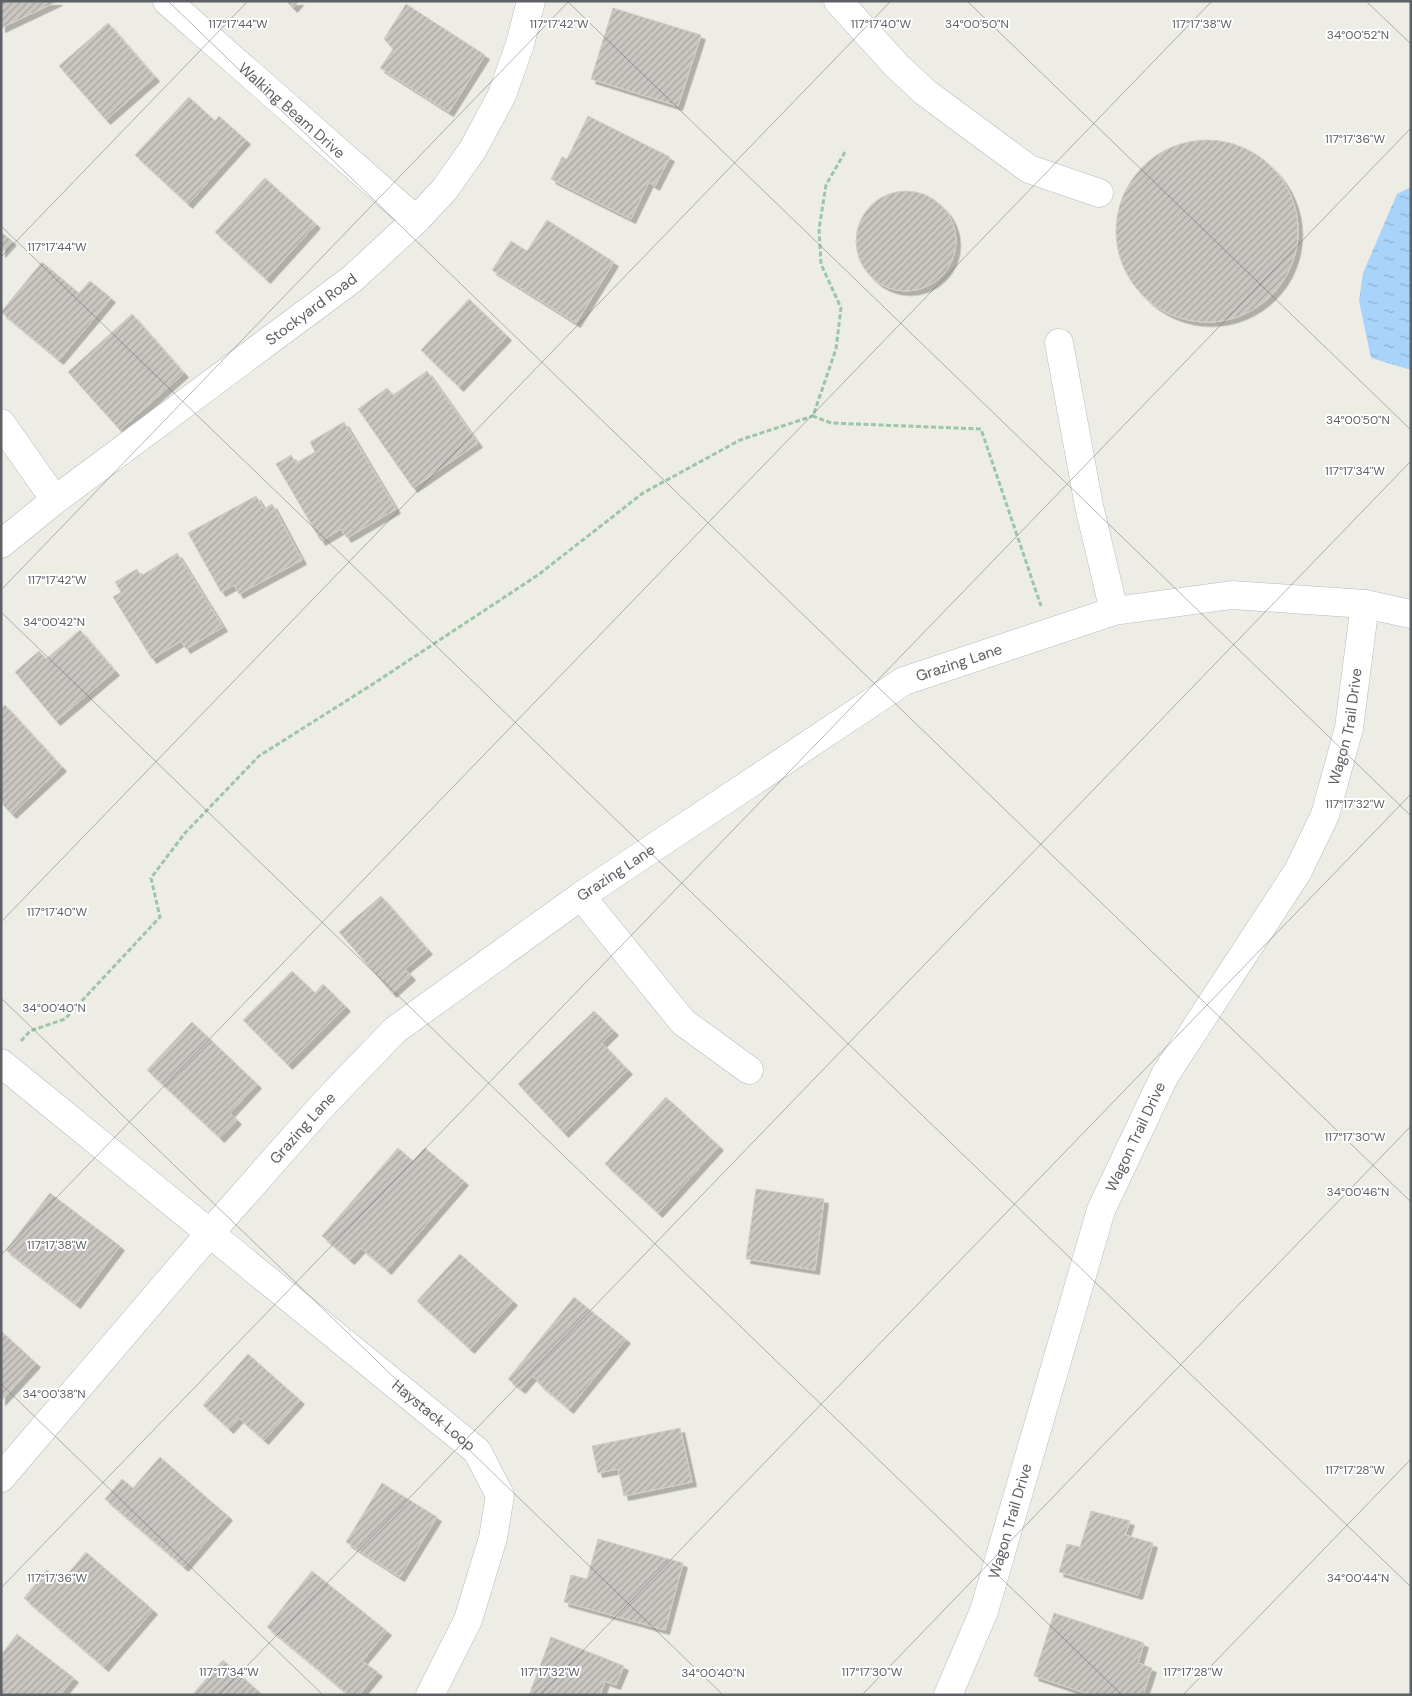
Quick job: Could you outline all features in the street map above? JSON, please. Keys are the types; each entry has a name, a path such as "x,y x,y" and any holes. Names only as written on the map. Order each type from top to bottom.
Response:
{"street":[{"name":"Walking Beam Drive","path":"167,1 416,220"},
{"name":"Stockyard Road","path":"1,544 55,500 352,279 416,220 445,188 474,149 502,95 520,44 532,1"},
{"path":"838,1 897,66 926,93 1029,169 1099,193"},
{"path":"1059,343 1089,506 1114,612"},
{"path":"1,423 55,500"},
{"name":"Grazing Lane","path":"1,1478 209,1234 321,1107 395,1030 581,896 904,681 1114,612 1232,596 1365,604 1411,614"},
{"name":"Wagon Trail Drive","path":"948,1695 984,1611 1100,1210 1165,1075 1298,871 1325,815 1349,728 1365,604"},
{"path":"581,896 683,1022 749,1070"},
{"name":"Haystack Loop","path":"10,1053 35,1090 477,1451 500,1496 493,1538 468,1620 430,1695"}],"path":[{"path":"812,416 836,350 841,308 821,264 819,230 826,185 845,152"},
{"path":"10,1053 30,1031 65,1019 160,917 151,878 185,833 259,756 374,684 538,575 643,493 740,440 812,416 831,423 982,429 1050,633"}],"water":[{"path":"1411,187 1411,370 1371,358 1359,301 1363,273 1397,194"}],"building":[{"path":"1,1 58,1 1,28"},
{"path":"286,1 299,1 293,8"},
{"path":"406,4 485,55 449,112 380,68 393,49 384,39"},
{"path":"613,8 701,35 678,106 591,79"},
{"path":"108,23 155,77 106,120 59,66"},
{"path":"189,97 215,121 219,116 246,140 188,204 135,155"},
{"path":"588,116 670,157 655,186 649,182 631,219 551,179 562,157 567,159"},
{"path":"1207,140 1225,142 1242,147 1271,167 1291,196 1296,213 1298,231 1296,249 1291,266 1271,295 1242,315 1225,320 1207,322 1189,320 1172,315 1143,295 1123,266 1118,249 1116,231 1118,213 1123,196 1143,167 1172,147 1189,142"},
{"path":"265,178 316,224 266,279 215,232"},
{"path":"906,191 916,192 934,199 948,213 955,231 955,251 948,269 934,283 916,290 906,291 896,290 878,283 864,269 857,251 856,241 857,231 864,213 878,199 896,192"},
{"path":"547,220 614,262 576,323 492,270 511,241 527,251"},
{"path":"1,232 12,241 1,253"},
{"path":"42,262 79,293 90,281 111,298 59,360 1,312"},
{"path":"469,299 507,336 459,387 421,350"},
{"path":"132,314 184,373 120,430 68,372"},
{"path":"427,371 478,443 413,488 358,409 387,388 393,395"},
{"path":"344,422 396,509 347,538 341,529 321,541 276,464 291,455 296,463 315,452 310,442"},
{"path":"256,496 264,509 272,504 302,560 239,594 234,585 221,592 188,533"},
{"path":"177,553 223,627 186,649 181,641 152,659 113,597 121,592 115,582 137,569 141,576"},
{"path":"80,630 115,671 56,721 15,672 39,651 46,659"},
{"path":"5,705 62,767 12,814 1,803 1,708"},
{"path":"381,896 428,950 405,969 411,976 392,993 339,932"},
{"path":"292,971 315,993 323,984 346,1007 288,1065 243,1020"},
{"path":"594,1011 614,1031 602,1043 628,1070 564,1133 518,1084"},
{"path":"192,1022 257,1084 230,1113 237,1120 220,1138 147,1070"},
{"path":"666,1097 719,1146 658,1213 605,1164"},
{"path":"398,1148 413,1161 425,1148 464,1181 387,1270 361,1248 350,1260 322,1236"},
{"path":"756,1189 824,1199 815,1270 746,1259"},
{"path":"50,1193 120,1246 76,1304 6,1250"},
{"path":"460,1254 513,1301 470,1349 417,1301"},
{"path":"574,1297 626,1339 569,1409 532,1376 521,1389 508,1379"},
{"path":"1,1331 36,1363 1,1401"},
{"path":"248,1354 300,1400 264,1440 239,1418 229,1429 203,1405"},
{"path":"680,1428 692,1482 624,1496 618,1469 598,1473 592,1446"},
{"path":"160,1457 228,1516 184,1567 105,1499 122,1479 133,1488"},
{"path":"382,1483 437,1517 400,1577 346,1542"},
{"path":"1091,1511 1130,1521 1125,1535 1153,1543 1138,1595 1059,1572 1067,1544 1080,1547"},
{"path":"598,1539 683,1563 665,1630 564,1602 571,1575 587,1579"},
{"path":"86,1552 153,1610 104,1667 24,1598 47,1570 61,1582"},
{"path":"312,1571 387,1631 362,1661 378,1672 359,1695 349,1695 267,1627"},
{"path":"1054,1613 1144,1643 1138,1663 1152,1668 1143,1695 1091,1695 1034,1676"},
{"path":"17,1634 74,1678 60,1695 1,1695 1,1655"},
{"path":"551,1637 624,1666 616,1685 605,1681 600,1695 529,1695"},
{"path":"223,1660 263,1695 192,1695"}]}
